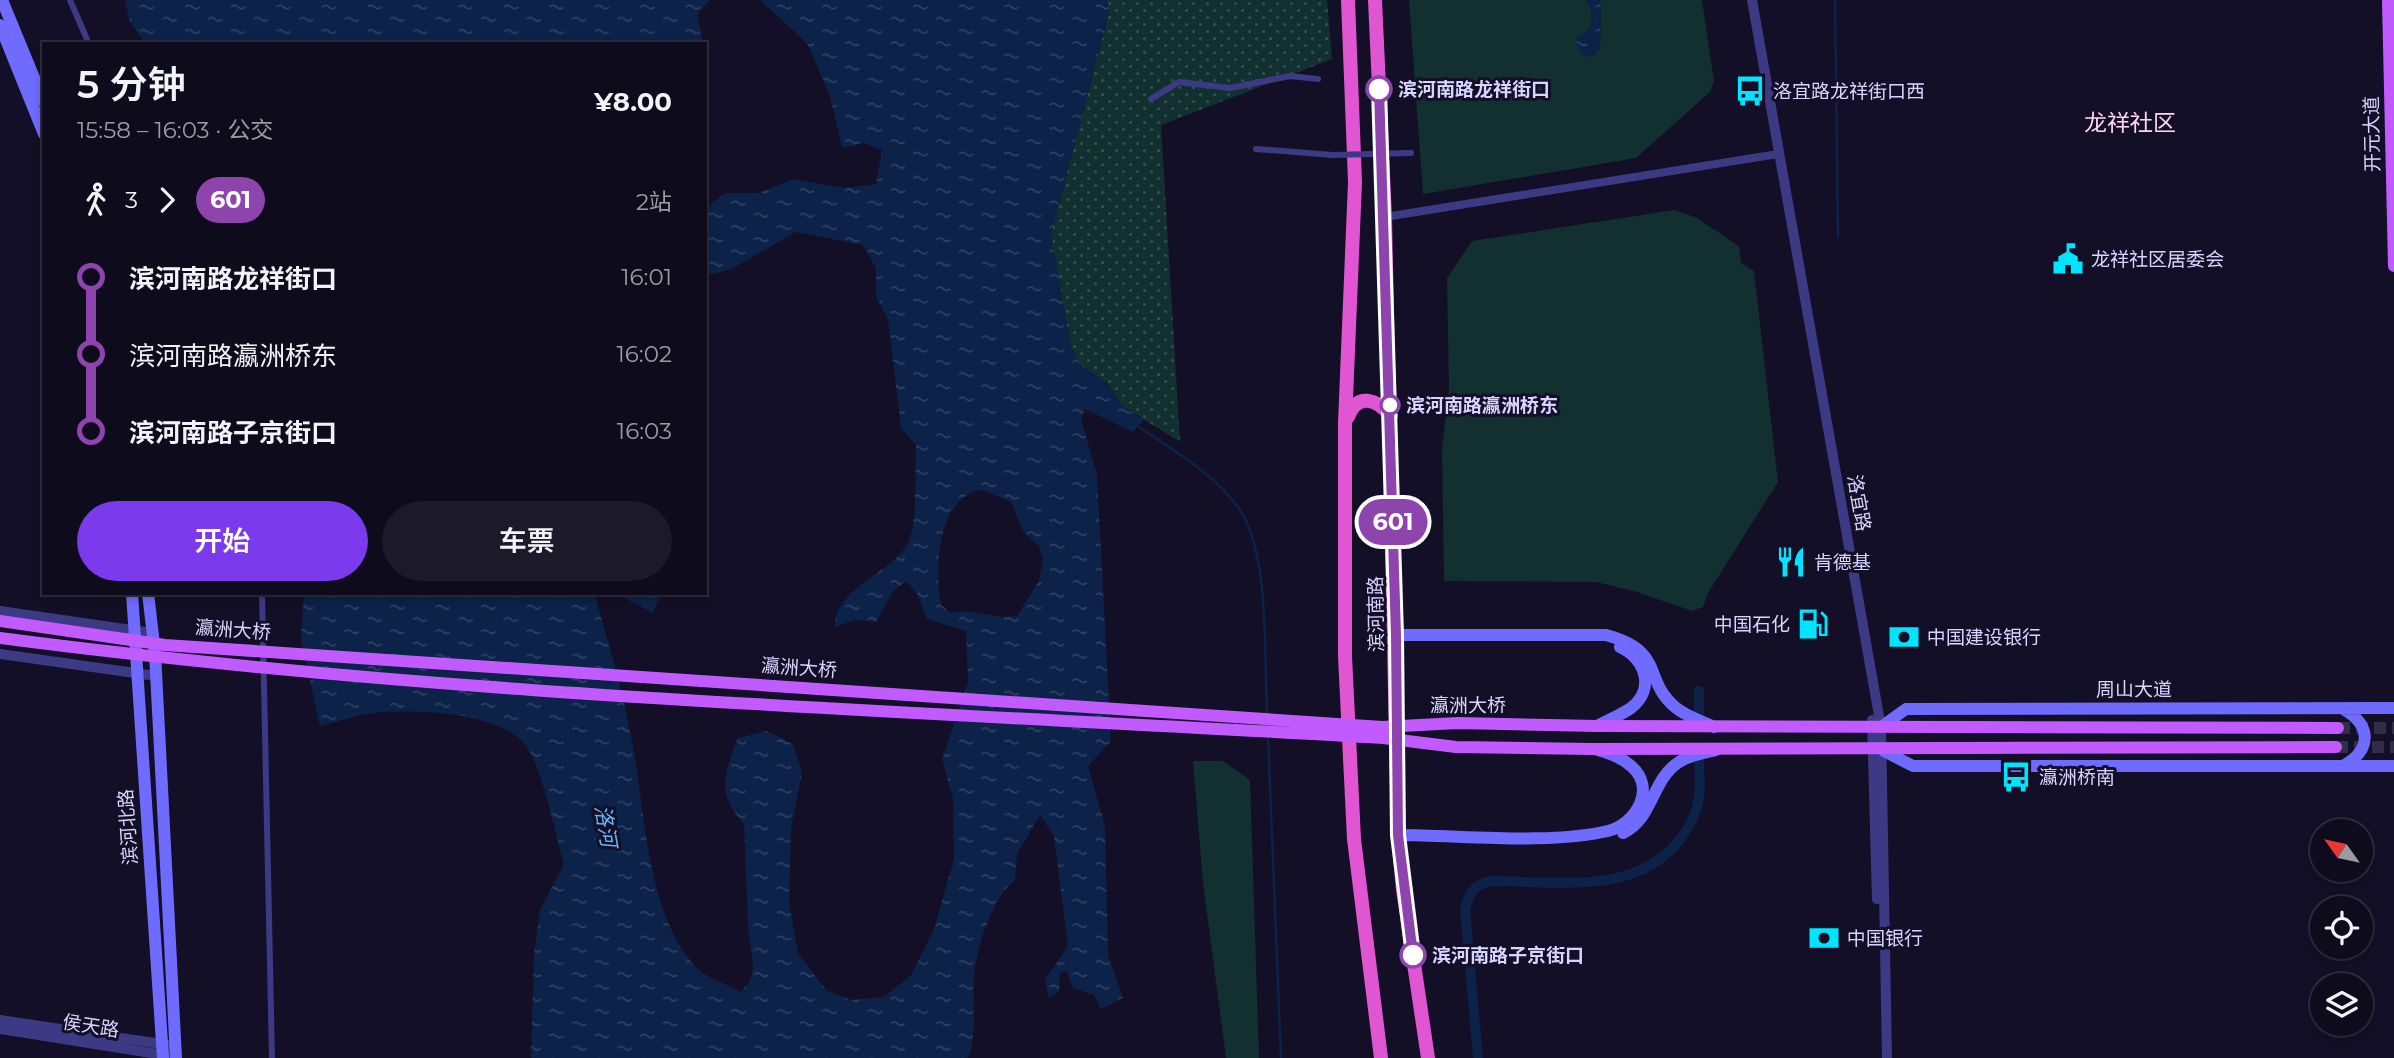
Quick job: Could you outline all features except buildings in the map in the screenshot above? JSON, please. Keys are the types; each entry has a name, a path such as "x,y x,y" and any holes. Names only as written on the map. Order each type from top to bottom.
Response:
{"highway":[{"name":"滨河南路","path":"1348,0 1355,182 1345,423 1345,656 1354,839 1381,1058"},
{"name":"滨河南路","path":"1375,0 1391,416 1398,835 1403,890 1427,1057"},
{"path":"1345,423 1356,403 1366,399 1375,401 1391,416"}],"main road":[{"path":"2,0 42,97"},
{"name":"开元大道","path":"2388,0 2394,266"},
{"path":"0,25 42,129"},
{"name":"滨河北路","path":"132,595 169,1053"},
{"name":"滨河北路","path":"148,595 156,677 169,1053"},
{"name":"瀛洲大桥","path":"0,621 165,645 1382,727 1458,723 1597,726"},
{"path":"1396,635 1606,635 1625,640 1641,650 1674,707 1717,728"},
{"path":"1579,636 1628,650 1645,671 1646,684 1633,707 1597,726"},
{"name":"瀛洲大桥","path":"0,638 164,659 424,684 1382,738 1456,747 1594,749"},
{"path":"2340,708 2361,723 2365,737 2354,759 2340,767"},
{"name":"周山大道","path":"1877,727 1906,709 2394,708"},
{"name":"周山大道","path":"1597,726 2338,728"},
{"path":"1594,749 1879,751 1913,747 2336,747"},
{"path":"1557,836 1609,831 1627,823 1639,808 1642,779 1633,767 1618,756 1594,749"},
{"path":"1398,835 1557,836 1603,839 1627,831 1645,815 1668,771 1681,760 1719,750"},
{"path":"1879,751 1913,766 2394,766"}],"street":[{"path":"70,0 88,42"},
{"name":"洛宜路","path":"1744,0 1775,154 1877,727 1887,1058"},
{"name":"洛宜路","path":"1752,0 1775,154"},
{"path":"1151,99 1161,90 1179,82 1230,88 1290,76 1318,79"},
{"path":"1256,149 1333,155 1411,153"},
{"path":"1385,217 1775,154"},
{"path":"262,595 272,1058"},
{"path":"0,611 152,632"},
{"path":"0,654 156,677"},
{"name":"洛宜路","path":"1879,751 1880,1058"},
{"name":"侯天路","path":"0,1020 169,1053"},
{"name":"侯天路","path":"0,1030 169,1053"}],"green space":[{"path":"1107,0 1327,0 1332,59 1161,125 1180,442 1121,405 1107,382 1082,367 1071,348 1051,234 1110,9"},
{"path":"1409,0 1586,0 1591,8 1592,25 1576,43 1582,55 1594,55 1600,46 1601,0 1702,0 1714,81 1710,92 1636,158 1423,194"},
{"path":"1675,210 1697,218 1739,246 1741,263 1754,271 1778,482 1708,593 1703,607 1692,611 1637,592 1596,582 1444,581 1442,449 1449,388 1447,278 1472,241"},
{"path":"1193,761 1223,761 1250,780 1259,1058 1226,1058 1203,883"}],"water":[{"path":"125,0 710,0 697,15 703,42 145,42 130,22"},
{"name":"洛河","path":"760,0 1107,0 1110,9 1051,234 1071,348 1082,367 1107,382 1121,405 1144,419 1133,432 1085,409 1081,419 1097,475 1111,741 1088,766 1105,826 1108,955 1123,998 1101,1009 1094,995 1073,988 1067,971 1060,972 1059,992 1049,998 1045,980 1068,946 1054,836 1040,815 1017,854 1015,880 995,906 981,940 974,974 973,1034 968,1058 531,1058 534,954 540,910 564,864 543,785 532,756 514,735 498,726 439,713 383,712 320,726 301,639 304,595 595,595 625,709 651,865 659,895 682,949 699,970 741,992 750,981 753,966 748,926 744,824 729,802 725,782 738,738 767,731 793,744 802,773 791,828 789,903 798,953 827,991 852,1000 884,997 911,975 933,932 954,859 953,799 942,759 968,682 966,631 927,619 917,593 906,581 894,590 876,622 855,620 835,627 838,612 845,600 904,550 910,538 914,518 916,445 901,427 888,320 876,296 876,268 863,245 796,232 731,269 707,275 707,207 725,193 758,193 794,179 844,188 876,184 882,150 864,143 842,148 830,96 807,43","holes":["982,490 1011,502 1024,533 1039,546 1043,559 1039,581 1017,616 951,613 941,605 938,573 942,536 956,505 967,495"]},
{"path":"1586,0 1601,0 1600,49 1589,57 1582,55 1576,43 1577,37 1587,30 1592,22"},
{"path":"619,595 661,595 653,613"}],"waterway":[{"path":"1835,0 1838,237"},
{"path":"1136,425 1192,463 1218,485 1240,510 1250,529 1264,609 1267,715"},
{"path":"1699,691 1699,714"},
{"path":"1268,736 1281,1058"},
{"path":"1478,1058 1465,909 1474,890 1481,884 1492,881 1593,882 1617,878 1661,859 1679,841 1694,815 1700,792 1699,760"}],"tunnel":[{"path":"2338,728 2394,728"},
{"path":"2336,747 2394,747"}],"bus line":[{"name":"601","path":"1379,89 1396,635 1398,835 1413,955"}],"place":[{"name":"滨河南路龙祥街口","path":"1379,89"},
{"name":"洛宜路龙祥街口西","path":"1750,91"},
{"name":"龙祥社区居委会","path":"2068,259"},
{"name":"滨河南路瀛洲桥东","path":"1390,405"},
{"name":"肯德基","path":"1791,562"},
{"name":"中国石化","path":"1813,624"},
{"name":"中国建设银行","path":"1904,637"},
{"name":"瀛洲桥南","path":"2016,777"},
{"name":"中国银行","path":"1824,938"},
{"name":"滨河南路子京街口","path":"1413,955"}],"district":[{"name":"龙祥社区","path":"2130,123"}]}
